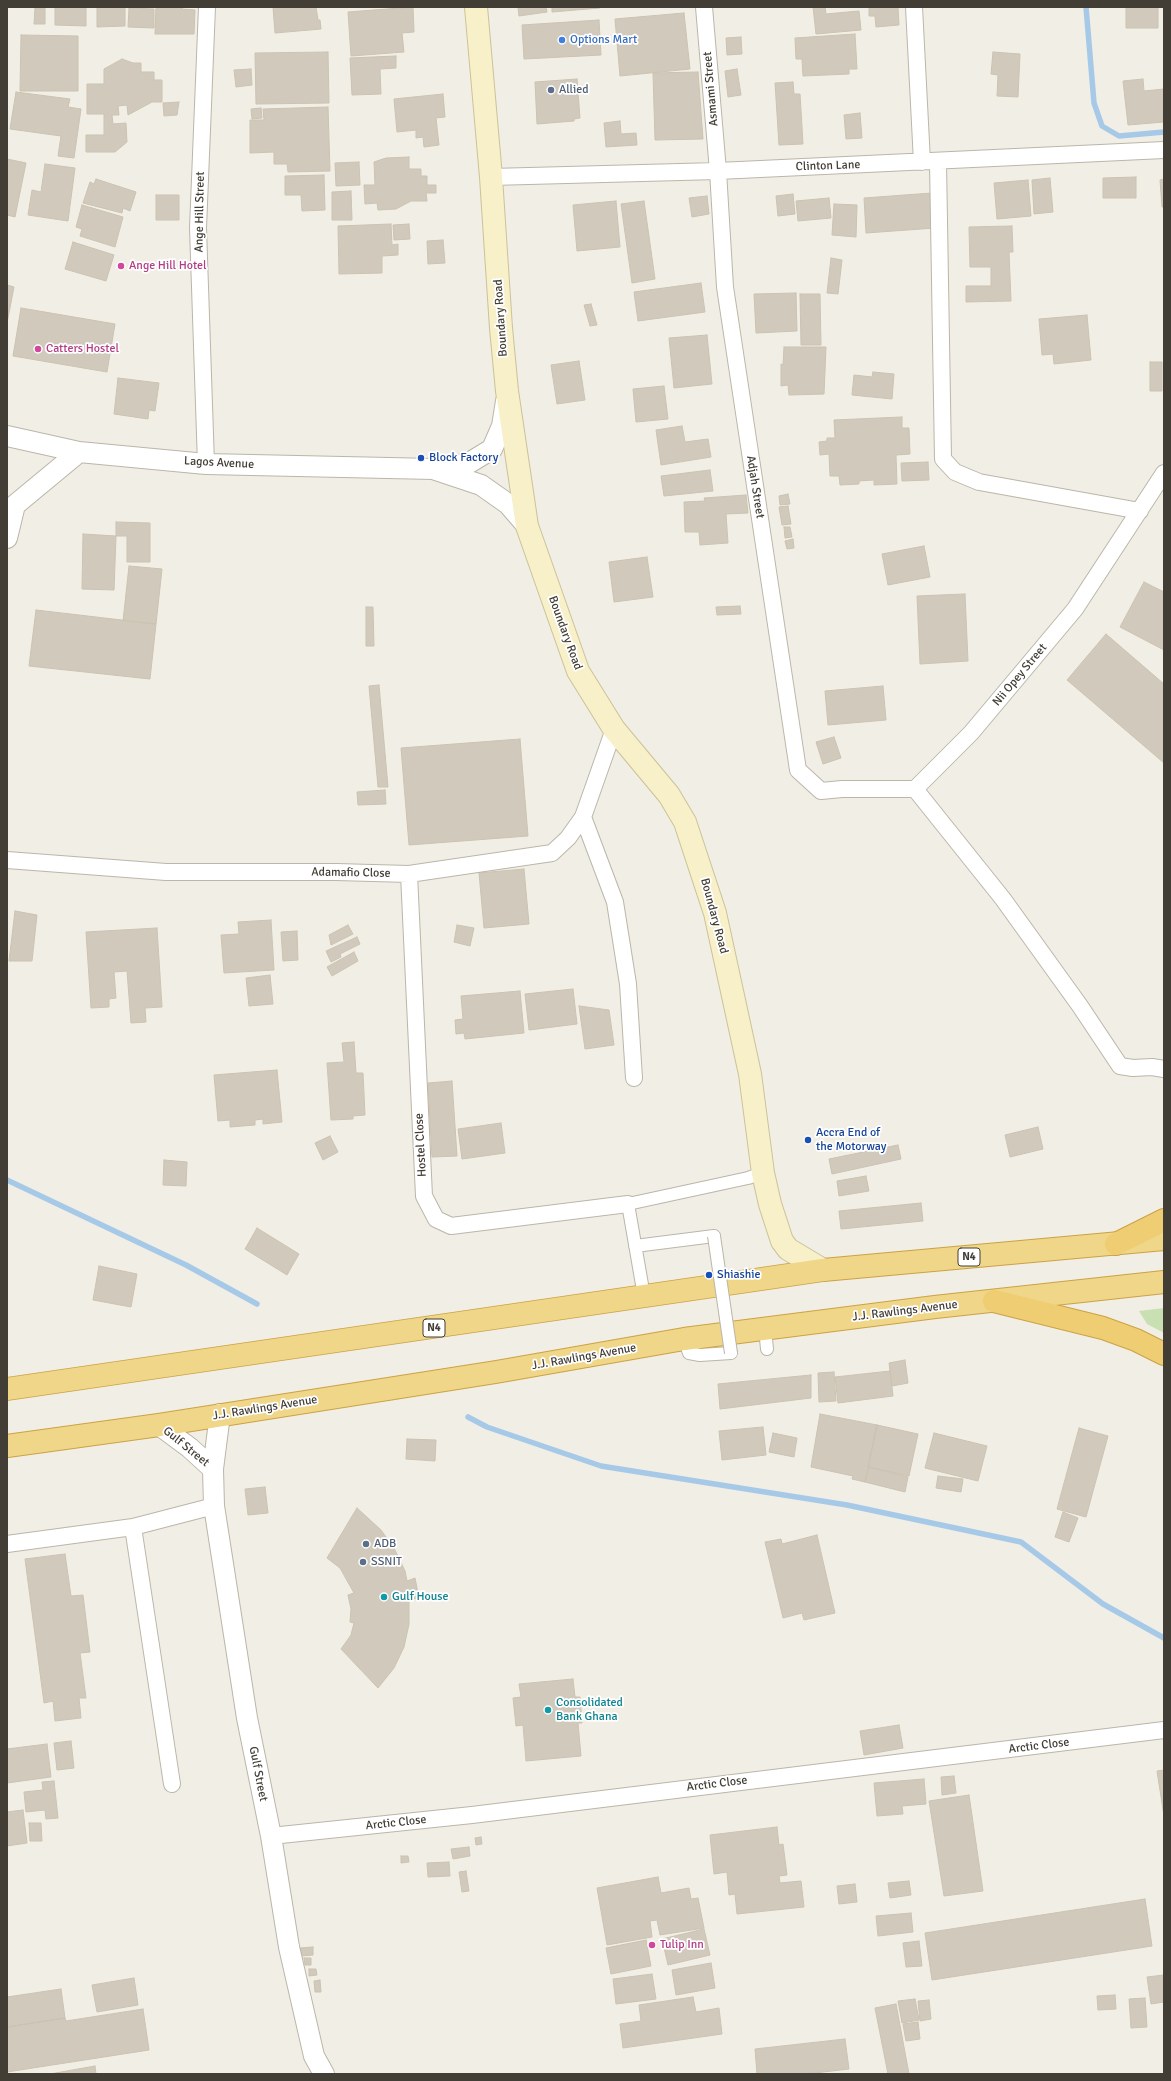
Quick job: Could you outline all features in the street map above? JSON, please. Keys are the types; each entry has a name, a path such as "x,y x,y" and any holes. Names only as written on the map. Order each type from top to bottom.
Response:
{"highway":[{"path":"1116,1244 1164,1220"},
{"name":"N4","path":"7,1389 823,1270 1164,1239"},
{"name":"J.J. Rawlings Avenue","path":"7,1446 159,1425 220,1414 496,1372 684,1339 766,1338 935,1306 1164,1282"},
{"path":"994,1301 1103,1328 1136,1340 1164,1354"}],"main road":[{"name":"Boundary Road","path":"476,7 491,177 507,391 527,526 578,671 614,729 669,795 685,822 694,845 715,913 750,1074 763,1173 770,1204 782,1241 788,1249 800,1258 823,1270"}],"street":[{"name":"Ange Hill Street","path":"206,464 198,228 207,7"},
{"name":"Asmami Street","path":"704,7 718,171"},
{"path":"914,7 922,162"},
{"name":"Clinton Lane","path":"491,177 718,171 938,162 1164,150"},
{"path":"938,162 943,459 955,472 979,482 1140,511"},
{"name":"Adjah Street","path":"718,171 725,287 798,770 821,791 842,789 915,788"},
{"name":"Lagos Avenue","path":"7,436 79,452 206,464 434,469 469,463 492,449 502,426 507,391"},
{"path":"7,538 11,498 79,452"},
{"name":"Lagos Avenue","path":"434,469 481,485 508,504 527,526"},
{"name":"Nii Opey Street","path":"915,788 971,733 1075,609 1164,473"},
{"name":"Adamafio Close","path":"7,860 166,872 336,872 409,874 552,853 568,838 583,817 614,729"},
{"path":"915,788 1003,899 1080,1006 1120,1066 1164,1069"},
{"path":"583,817 615,902 628,984 634,1078"},
{"name":"Hostel Close","path":"409,874 424,1196 436,1220 452,1226 628,1204"},
{"path":"644,1296 628,1204 763,1173"},
{"path":"635,1246 714,1236 731,1353 700,1355 689,1353 684,1339"},
{"name":"Gulf Street","path":"220,1414 214,1469 214,1506 247,1718 291,1955 314,2056 324,2074"},
{"name":"Gulf Street","path":"159,1425 214,1469"},
{"path":"7,1544 133,1527 214,1506"},
{"path":"133,1527 172,1784"},
{"name":"Arctic Close","path":"270,1836 472,1815 1164,1730"}],"green space":[{"path":"1164,1308 1164,1333 1147,1324 1139,1311"}],"building":[{"path":"55,7 86,7 86,26 55,25"},
{"path":"97,7 125,7 125,26 97,27"},
{"path":"156,7 182,7 182,9 195,10 194,34 155,34"},
{"path":"273,7 316,7 321,29 275,33"},
{"path":"413,7 414,32 402,33 404,52 351,56 348,12"},
{"path":"518,7 546,7 547,12 519,16"},
{"path":"552,7 600,7 600,8 552,12"},
{"path":"813,7 825,7 826,14 859,11 861,30 816,34"},
{"path":"869,7 898,7 899,25 876,27 875,16 869,16"},
{"path":"1126,7 1158,7 1158,28 1126,28"},
{"path":"35,8 45,8 45,24 34,24"},
{"path":"129,8 154,9 154,28 128,27"},
{"path":"684,13 690,69 620,76 615,19"},
{"name":"Options Mart","path":"599,20 601,55 524,59 522,25"},
{"path":"855,34 857,69 849,69 849,74 803,76 802,59 796,59 795,38"},
{"path":"21,35 78,36 78,91 20,91"},
{"path":"741,37 742,54 727,55 726,38"},
{"path":"328,52 329,103 256,104 255,53"},
{"path":"993,52 1020,54 1018,97 997,96 998,75 991,74"},
{"path":"396,56 396,68 380,69 381,94 352,95 350,58"},
{"path":"122,59 133,63 141,63 141,72 154,72 154,80 162,80 162,102 152,102 128,115 127,105 118,106 119,115 112,115 113,124 126,123 127,142 115,152 86,152 86,135 104,135 104,114 87,114 87,84 104,84 104,69"},
{"path":"251,69 252,85 236,87 234,70"},
{"path":"737,69 741,95 728,97 725,71"},
{"path":"698,72 703,139 655,140 653,73"},
{"path":"577,79 580,118 574,119 574,121 537,124 535,82"},
{"path":"1143,79 1144,91 1164,89 1164,122 1128,125 1123,81"},
{"path":"793,82 794,94 800,94 803,144 779,145 775,83"},
{"path":"16,92 70,99 68,107 81,109 74,158 58,156 61,136 10,129"},
{"path":"443,94 445,117 436,118 439,145 424,147 423,137 416,138 416,130 397,132 394,99"},
{"path":"179,102 177,115 164,116 163,103"},
{"path":"328,107 330,171 288,172 287,164 274,164 274,152 250,153 250,120 264,120 263,109"},
{"path":"261,108 262,118 252,119 251,109"},
{"path":"860,113 862,138 846,139 844,115"},
{"path":"620,121 621,134 636,133 637,145 606,147 604,123"},
{"path":"409,157 409,169 421,169 421,176 427,176 427,185 436,185 436,193 426,193 427,201 411,201 396,209 378,210 377,203 365,204 364,185 375,185 374,162 386,158"},
{"path":"7,159 26,163 15,217 7,215"},
{"path":"359,162 360,185 336,186 335,163"},
{"path":"45,164 75,168 68,221 28,215 32,190 41,192"},
{"path":"324,175 325,210 302,211 301,195 285,195 285,176"},
{"path":"1136,177 1136,198 1103,198 1103,178"},
{"path":"1050,178 1053,212 1034,214 1032,180"},
{"path":"96,179 136,192 130,211 123,208 122,213 83,203 90,182 94,184"},
{"path":"1164,179 1164,207 1162,207 1160,180"},
{"path":"1028,180 1031,216 997,219 994,183"},
{"path":"351,191 352,220 332,220 332,192"},
{"path":"932,193 935,228 866,233 864,198"},
{"path":"793,194 795,214 778,216 776,196"},
{"path":"156,195 179,195 179,220 156,220"},
{"path":"707,196 709,214 692,217 689,198"},
{"path":"829,198 831,218 798,221 796,201"},
{"path":"616,201 620,247 577,251 573,205"},
{"path":"644,201 655,279 632,283 621,204"},
{"path":"834,204 857,205 856,237 832,235"},
{"path":"82,205 123,217 115,247 80,236 82,229 76,227"},
{"path":"391,224 392,245 398,244 398,255 382,256 382,273 339,274 338,226"},
{"path":"409,224 410,239 394,240 393,225"},
{"path":"1012,226 1013,252 1009,252 1011,301 966,302 966,286 991,286 991,267 970,267 969,227"},
{"path":"443,240 445,263 428,264 427,241"},
{"path":"73,242 114,255 106,281 65,269"},
{"path":"831,258 842,260 838,294 827,293"},
{"path":"701,283 705,312 638,321 634,292"},
{"path":"7,285 14,287 7,323"},
{"path":"796,293 797,331 756,333 754,294"},
{"path":"800,294 820,294 821,345 801,345"},
{"path":"591,304 597,325 590,326 584,305"},
{"path":"21,308 115,324 107,372 13,356"},
{"path":"1087,315 1091,360 1054,364 1053,354 1042,355 1039,319"},
{"path":"707,335 712,384 674,388 669,338"},
{"path":"784,347 826,347 824,394 789,395 788,385 781,386 781,364 783,365"},
{"path":"579,361 585,400 557,404 551,365"},
{"path":"1150,362 1162,362 1162,391 1150,391"},
{"path":"873,372 894,374 892,399 852,395 854,375 872,377"},
{"path":"118,378 159,383 155,411 149,410 148,419 114,414"},
{"path":"664,386 668,419 636,422 633,389"},
{"path":"902,417 902,428 909,428 910,454 896,455 897,484 874,485 874,480 859,481 859,484 840,485 839,476 830,476 829,454 820,455 819,442 827,441 827,438 835,438 834,420"},
{"path":"682,426 685,442 708,439 711,457 661,465 656,430"},
{"path":"928,462 929,480 902,481 901,463"},
{"path":"710,470 713,491 664,496 661,476"},
{"path":"788,494 790,504 780,505 779,496"},
{"path":"746,495 748,513 726,514 728,543 700,545 699,532 685,532 684,502 705,501 704,498"},
{"path":"788,506 791,524 782,525 779,507"},
{"path":"116,522 150,523 150,562 127,562 127,536 116,536"},
{"path":"784,527 790,527 792,537 785,538"},
{"path":"83,534 116,536 114,590 82,589"},
{"path":"793,539 794,548 787,549 785,541"},
{"path":"924,546 930,577 888,585 882,554"},
{"path":"647,557 653,597 614,602 609,562"},
{"path":"129,566 162,569 156,624 123,621"},
{"path":"1144,582 1164,592 1164,650 1120,627"},
{"path":"965,594 968,661 920,664 917,596"},
{"path":"740,606 741,614 717,615 716,607"},
{"path":"366,607 373,607 374,646 366,646"},
{"path":"36,610 156,624 150,679 29,666"},
{"path":"1106,634 1164,684 1164,763 1067,680"},
{"path":"379,685 388,787 378,787 369,686"},
{"path":"883,686 886,720 828,725 825,691"},
{"path":"834,737 841,758 823,764 816,742"},
{"path":"520,739 528,836 409,845 401,748"},
{"path":"385,790 386,804 358,805 357,792"},
{"path":"524,869 529,924 484,928 479,873"},
{"path":"15,911 37,915 32,961 9,961"},
{"path":"271,920 274,970 224,973 221,935 239,934 238,922"},
{"path":"348,925 353,934 331,945 329,935"},
{"path":"457,925 474,928 470,946 454,942"},
{"path":"157,928 162,1007 145,1008 146,1022 131,1023 127,971 114,972 116,998 109,999 109,1007 91,1008 86,932"},
{"path":"297,931 298,960 283,961 281,932"},
{"path":"357,937 360,944 340,954 341,957 331,962 326,951"},
{"path":"354,952 358,961 332,976 327,967"},
{"path":"270,975 273,1004 249,1006 246,978"},
{"path":"573,989 577,1024 529,1030 525,994"},
{"path":"520,991 524,1033 465,1039 464,1033 456,1034 455,1020 463,1019 461,996"},
{"path":"579,1006 609,1010 614,1045 585,1049"},
{"path":"354,1042 356,1073 363,1073 365,1115 353,1116 353,1119 331,1120 327,1063 344,1062 342,1043"},
{"path":"277,1070 282,1122 263,1124 263,1119 255,1120 255,1125 230,1127 230,1120 218,1121 214,1075"},
{"path":"452,1081 457,1156 432,1157 428,1083"},
{"path":"501,1123 505,1153 462,1159 458,1129"},
{"path":"1038,1127 1043,1149 1010,1157 1005,1135"},
{"path":"330,1136 338,1152 323,1160 315,1143"},
{"path":"898,1145 901,1159 832,1174 829,1159"},
{"path":"164,1160 187,1162 186,1186 163,1185"},
{"path":"866,1176 869,1191 839,1196 837,1181"},
{"path":"921,1203 923,1221 841,1229 839,1211"},
{"path":"257,1228 299,1254 287,1275 245,1249"},
{"path":"99,1266 137,1274 131,1307 93,1300"},
{"path":"905,1360 908,1383 892,1386 889,1363"},
{"path":"890,1371 893,1396 838,1403 835,1377"},
{"path":"834,1372 836,1401 819,1402 818,1373"},
{"path":"811,1375 811,1398 720,1409 718,1384"},
{"path":"820,1414 877,1425 865,1482 852,1479 853,1476 811,1467"},
{"path":"877,1425 918,1434 909,1476 868,1467"},
{"path":"763,1427 766,1455 722,1460 719,1431"},
{"path":"1079,1428 1108,1436 1086,1517 1057,1509"},
{"path":"773,1433 797,1438 794,1457 769,1452"},
{"path":"934,1433 987,1446 978,1481 925,1468"},
{"path":"407,1439 436,1440 435,1461 406,1459"},
{"path":"869,1467 908,1477 905,1492 865,1482"},
{"path":"938,1476 963,1479 961,1492 936,1488"},
{"path":"265,1487 268,1513 248,1515 245,1489"},
{"name":"Gulf House","path":"357,1508 381,1530 394,1548 405,1571 407,1581 415,1578 419,1598 409,1600 409,1624 404,1647 394,1668 378,1688 341,1649 351,1635 354,1623 350,1622 351,1609 348,1595 354,1593 340,1568 327,1558"},
{"path":"1063,1512 1078,1518 1069,1542 1055,1537"},
{"path":"817,1535 835,1613 804,1620 802,1613 783,1618 765,1542 781,1539 782,1544"},
{"path":"65,1554 71,1596 83,1595 90,1652 80,1653 86,1698 79,1698 81,1718 55,1721 53,1701 44,1703 25,1559"},
{"name":"Consolidated Bank Ghana","path":"573,1679 575,1697 580,1697 582,1723 578,1723 581,1756 526,1761 523,1725 516,1726 513,1698 521,1697 519,1684"},
{"path":"899,1725 903,1748 864,1755 860,1731"},
{"path":"71,1741 74,1768 57,1770 54,1743"},
{"path":"47,1744 51,1777 7,1783 7,1749"},
{"path":"1164,1770 1164,1816 1157,1771"},
{"path":"954,1776 956,1793 942,1795 941,1777"},
{"path":"924,1779 926,1804 902,1806 903,1814 877,1816 874,1783"},
{"path":"54,1781 58,1818 46,1819 45,1810 26,1812 24,1792 43,1790 42,1782"},
{"path":"969,1795 983,1891 944,1896 929,1801"},
{"path":"23,1810 27,1843 7,1846 7,1812"},
{"path":"29,1823 41,1823 42,1841 30,1841"},
{"path":"777,1827 779,1845 783,1844 787,1875 779,1876 780,1883 801,1881 804,1907 737,1914 735,1894 729,1895 727,1872 714,1874 710,1835"},
{"path":"481,1837 482,1844 476,1845 475,1838"},
{"path":"469,1847 470,1856 453,1859 451,1849"},
{"path":"401,1856 408,1856 409,1862 401,1863"},
{"path":"449,1862 450,1876 428,1877 427,1863"},
{"path":"466,1871 469,1891 462,1892 459,1872"},
{"path":"658,1877 661,1893 689,1888 691,1899 698,1898 704,1928 660,1935 657,1920 650,1921 652,1937 607,1945 597,1888"},
{"path":"909,1881 911,1895 890,1898 888,1883"},
{"path":"855,1884 857,1902 839,1904 837,1886"},
{"path":"1145,1899 1152,1946 932,1980 925,1933"},
{"path":"911,1913 913,1932 878,1936 876,1916"},
{"path":"704,1929 710,1955 668,1965 662,1939"},
{"path":"646,1940 651,1966 611,1974 606,1948"},
{"path":"919,1941 922,1966 906,1967 903,1943"},
{"path":"313,1947 313,1955 301,1956 300,1948"},
{"path":"304,1958 311,1958 311,1965 305,1965"},
{"path":"711,1963 715,1988 676,1995 672,1970"},
{"path":"309,1969 316,1969 317,1975 309,1976"},
{"path":"652,1974 656,1999 616,2004 613,1979"},
{"path":"1164,1975 1164,2002 1151,2004 1147,1977"},
{"path":"134,1978 138,2005 97,2012 92,1985"},
{"path":"320,1980 321,1992 315,1992 314,1981"},
{"path":"61,1989 65,2018 7,2027 7,1997"},
{"path":"1115,1995 1116,2009 1098,2010 1097,1996"},
{"path":"693,1997 696,2012 719,2008 722,2034 623,2048 620,2024 641,2021 639,2005"},
{"path":"1145,1998 1147,2027 1131,2028 1129,1999"},
{"path":"915,1999 919,2020 902,2023 898,2001"},
{"path":"929,2000 931,2019 920,2021 918,2001"},
{"path":"896,2004 909,2074 888,2074 875,2008"},
{"path":"143,2009 149,2050 7,2072 7,2027 65,2018 66,2021"},
{"path":"918,2022 920,2039 906,2041 903,2024"},
{"path":"845,2039 849,2069 806,2074 757,2074 755,2049"},
{"path":"95,2066 96,2074 50,2074"}],"waterway":[{"path":"1086,7 1094,103 1102,126 1119,136 1164,132"},
{"path":"7,1180 186,1265 257,1304"},
{"path":"468,1417 487,1427 601,1466 847,1505 1021,1542 1103,1604 1164,1638"}],"place":[{"name":"Options Mart","path":"562,40"},
{"name":"Allied","path":"551,90"},
{"name":"Ange Hill Hotel","path":"121,266"},
{"name":"Catters Hostel","path":"38,349"},
{"name":"Block Factory","path":"421,458"},
{"name":"Accra End of the Motorway","path":"808,1140"},
{"name":"Shiashie","path":"709,1275"},
{"name":"ADB","path":"366,1544"},
{"name":"SSNIT","path":"363,1562"},
{"name":"Gulf House","path":"384,1597"},
{"name":"Consolidated Bank Ghana","path":"548,1710"},
{"name":"Tulip Inn","path":"652,1945"}]}
